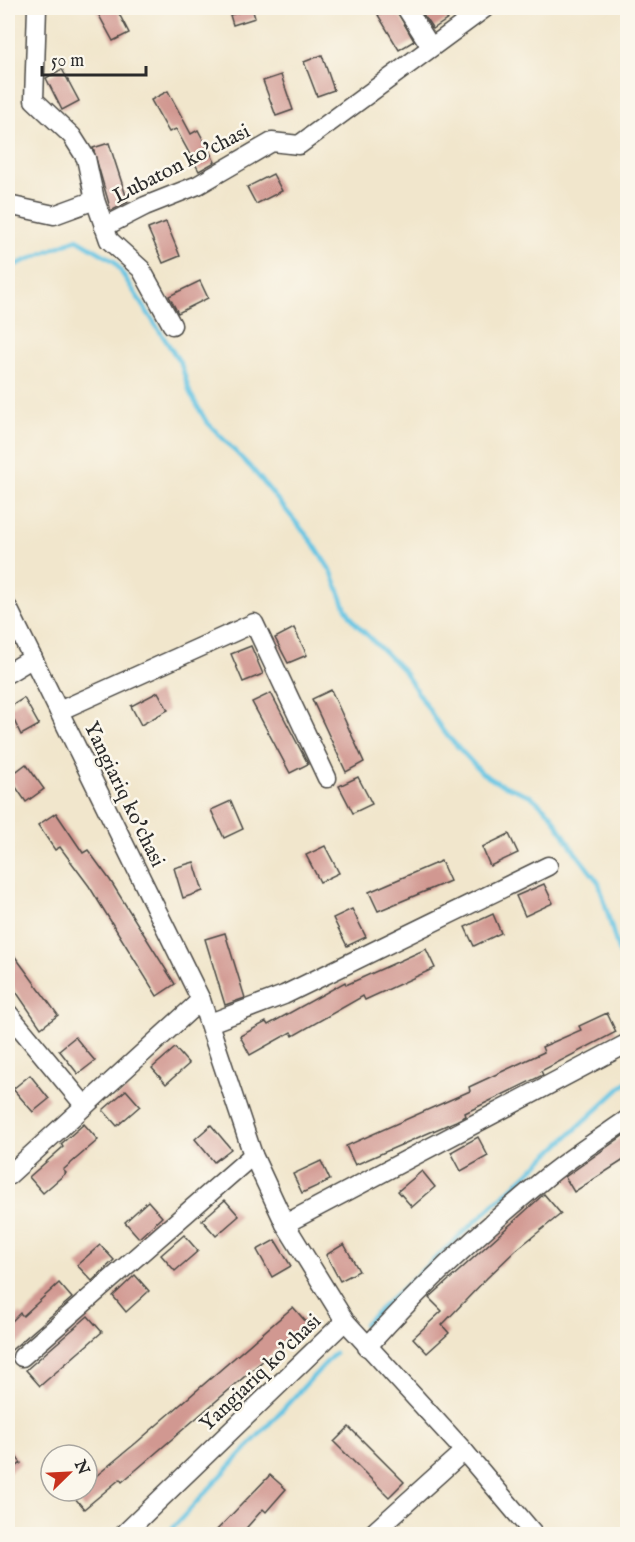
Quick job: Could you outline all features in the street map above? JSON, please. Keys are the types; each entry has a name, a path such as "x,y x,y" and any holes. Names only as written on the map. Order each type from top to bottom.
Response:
{"street":[{"path":"37,8 34,100 72,136 86,158 95,200 109,240 141,269 172,325"},
{"path":"406,8 431,47"},
{"name":"Lubaton ko'chasi","path":"104,227 145,206 198,185 272,142 299,145 485,8"},
{"path":"8,205 54,214 95,200"},
{"name":"Yangiariq ko'chasi","path":"8,608 201,1000 253,1155 285,1224 345,1321 124,1534"},
{"path":"59,711 254,623 327,778"},
{"path":"8,673 33,658"},
{"path":"210,1023 284,995 548,867"},
{"path":"8,1176 201,1000"},
{"path":"8,1013 85,1106"},
{"path":"285,1224 627,1043"},
{"path":"367,1347 421,1291 519,1200 551,1173 627,1119"},
{"path":"22,1357 253,1155"},
{"path":"345,1321 464,1451 534,1534"},
{"path":"372,1534 464,1451"}],"building":[{"path":"95,8 116,8 129,33 113,41"},
{"path":"252,8 255,18 233,25 230,15"},
{"path":"390,8 395,8 414,41 399,50 378,15"},
{"path":"419,8 441,8 448,19 433,29"},
{"path":"322,55 334,90 317,96 304,62"},
{"path":"62,69 79,101 62,110 46,78"},
{"path":"281,75 293,110 276,116 263,81"},
{"path":"168,91 191,134 198,130 215,162 199,171 176,129 169,132 151,100"},
{"path":"109,143 128,202 111,211 93,148"},
{"path":"273,174 282,191 256,204 247,187"},
{"path":"166,222 180,256 163,263 148,229"},
{"path":"200,281 208,298 178,313 169,296"},
{"path":"294,628 307,655 288,663 275,638"},
{"path":"251,646 263,674 243,682 231,654"},
{"path":"331,690 364,762 346,772 312,699"},
{"path":"158,692 168,710 141,725 131,706"},
{"path":"271,693 308,764 290,773 252,702"},
{"path":"24,698 39,725 21,735 8,708"},
{"path":"26,764 44,789 26,802 9,777"},
{"path":"358,777 372,804 353,813 339,786"},
{"path":"231,801 243,829 224,838 211,810"},
{"path":"56,813 83,853 88,850 110,880 175,984 157,996 89,886 60,847 55,850 38,825"},
{"path":"509,834 518,853 490,866 482,847"},
{"path":"325,846 339,873 320,882 306,855"},
{"path":"441,861 450,881 378,911 369,892"},
{"path":"194,862 203,891 183,898 174,868"},
{"path":"544,884 553,903 525,916 516,896"},
{"path":"352,909 366,937 347,946 333,918"},
{"path":"493,914 501,933 474,946 465,927"},
{"path":"225,933 245,998 225,1005 205,939"},
{"path":"8,947 58,1015 41,1028 8,980"},
{"path":"426,949 435,968 365,1000 363,996 293,1036 291,1032 250,1055 240,1036 266,1022 268,1025 345,982 346,985"},
{"path":"607,1013 616,1032 541,1071 543,1075 465,1113 466,1116 355,1165 346,1146 470,1091 469,1087 544,1052 542,1047 581,1030 579,1026"},
{"path":"75,1037 95,1061 78,1074 59,1050"},
{"path":"175,1048 189,1064 166,1084 152,1068"},
{"path":"30,1075 49,1099 33,1112 13,1089"},
{"path":"126,1090 140,1106 117,1126 103,1110"},
{"path":"84,1124 98,1140 63,1170 66,1173 43,1193 29,1177 63,1147 61,1144"},
{"path":"211,1125 231,1149 214,1162 195,1139"},
{"path":"627,1133 627,1158 574,1192 565,1177"},
{"path":"478,1137 488,1156 461,1171 451,1152"},
{"path":"321,1161 330,1180 302,1193 293,1174"},
{"path":"422,1171 435,1187 412,1207 398,1191"},
{"path":"544,1194 561,1214 516,1250 487,1278 442,1325 449,1333 427,1353 413,1338 442,1311 429,1298"},
{"path":"225,1200 239,1216 216,1236 202,1220"},
{"path":"148,1201 162,1217 139,1238 125,1222"},
{"path":"184,1235 198,1251 175,1271 161,1255"},
{"path":"275,1240 291,1266 272,1277 257,1250"},
{"path":"344,1244 359,1271 340,1281 326,1255"},
{"path":"100,1245 114,1260 92,1281 77,1265"},
{"path":"135,1275 149,1291 126,1312 113,1296"},
{"path":"59,1283 72,1298 8,1353 8,1325 20,1313 23,1316"},
{"path":"293,1307 307,1323 122,1482 120,1479 99,1496 99,1474"},
{"path":"88,1316 102,1332 40,1386 26,1370"},
{"path":"349,1427 404,1482 389,1497 334,1442"},
{"path":"8,1446 21,1463 8,1473"},
{"path":"270,1475 286,1489 266,1512 263,1509 241,1534 213,1534"},
{"path":"79,1503 91,1503 84,1509"}],"waterway":[{"path":"8,268 77,239 114,261 181,364 190,393 206,421 254,471 313,543 332,573 346,609 356,624 403,670 443,731 482,773 498,783 531,796 551,814 572,848 599,883 618,950 628,965"},
{"path":"364,1324 628,1081"},
{"path":"167,1534 335,1353"}]}
